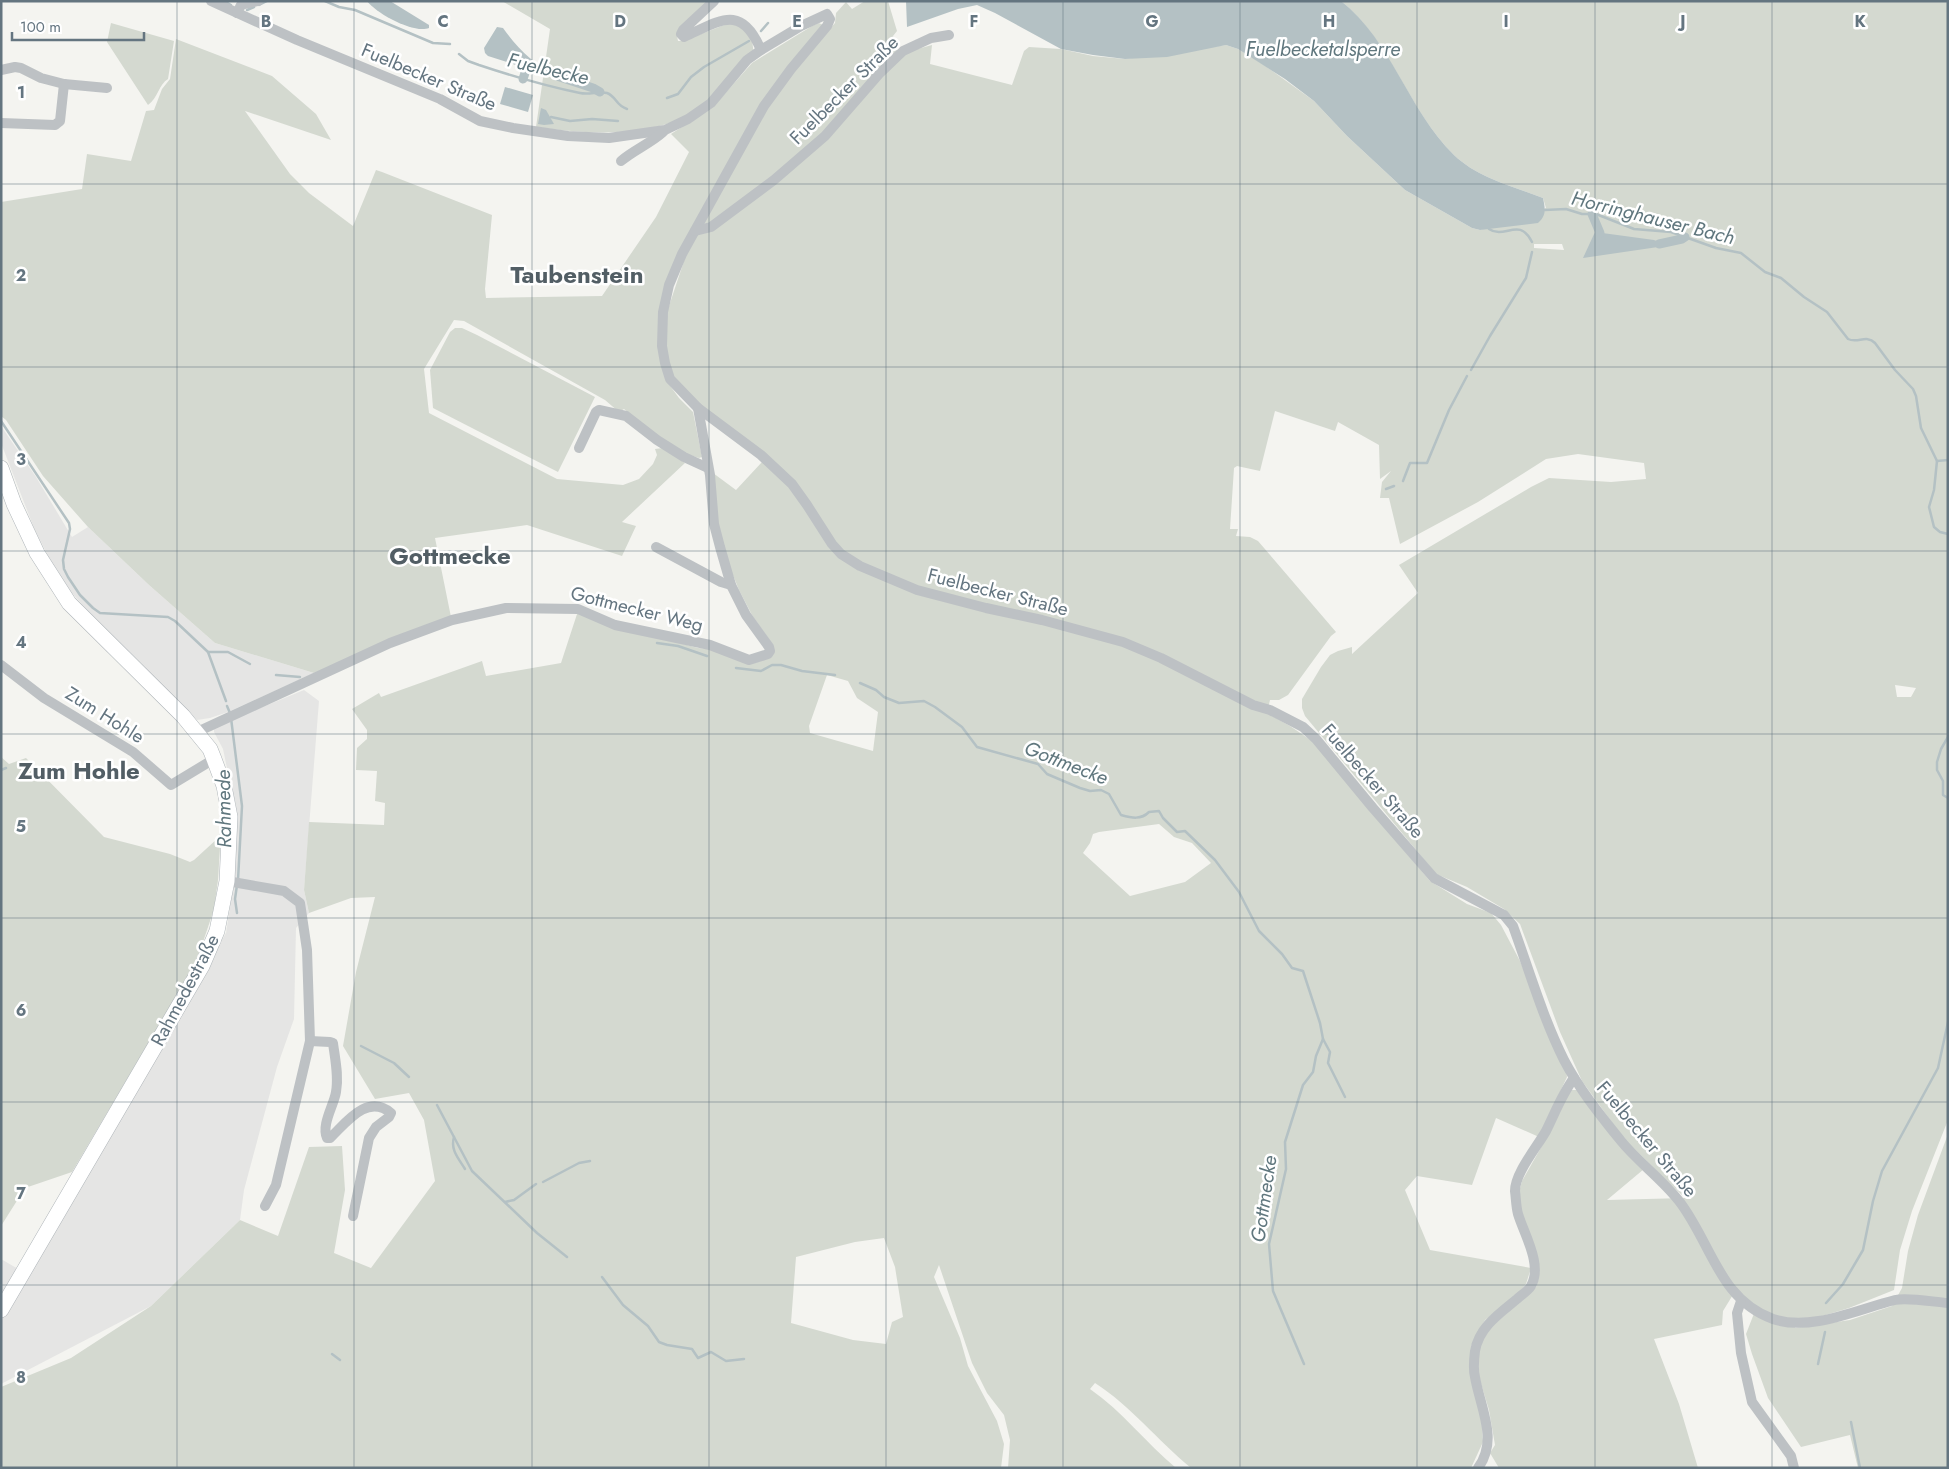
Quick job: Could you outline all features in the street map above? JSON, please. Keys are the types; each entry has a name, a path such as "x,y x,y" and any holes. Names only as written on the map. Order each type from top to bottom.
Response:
{"main road":[{"name":"Rahmedestraße","path":"1,468 14,504 37,553 69,603 197,732 210,749 224,786 230,816 235,882 202,966 1,1310"}],"street":[{"name":"Fuelbecker Straße","path":"211,1 305,44 440,99 480,121 568,136 609,138 665,130 688,119 711,104 747,60 801,26 827,14 830,19 827,26 791,69 764,106 682,254 669,285 661,329 665,364 670,379 698,408 762,455 792,484 832,544 841,554 860,566 917,590 1042,620 1123,642 1161,658 1253,705 1270,710 1303,727 1316,739 1434,878 1504,915 1513,926 1556,1044 1574,1078 1622,1142 1679,1201 1707,1246 1728,1286 1741,1301 1755,1311 1774,1319 1796,1324 1852,1314 1897,1299 1948,1303"},
{"path":"238,13 241,5 258,1"},
{"path":"714,1 683,30 682,37 684,38 725,20 734,19 746,25 756,37 761,50"},
{"name":"Fuelbecker Straße","path":"695,231 711,227 774,180 825,136 879,74 903,51 931,38 949,35"},
{"path":"1,70 15,67 21,68 41,78 64,84 108,88"},
{"path":"1,123 55,125 60,121 64,84"},
{"path":"621,160 656,138 665,130"},
{"name":"Gottmecker Weg","path":"197,732 390,643 452,620 506,608 578,609 615,625 710,645 749,660 768,654 769,647 746,615 731,585 714,524 708,468 698,408"},
{"path":"579,448 598,410 626,416 657,440 684,457 708,468"},
{"path":"656,548 721,582 731,585"},
{"name":"Zum Hohle","path":"1,665 44,698 133,752 171,786 214,759"},
{"path":"235,882 284,891 300,903 307,950 310,1041 276,1185 265,1206"},
{"path":"310,1041 333,1043 337,1085 326,1128 327,1138 330,1138 352,1115 362,1109 374,1106 385,1108 391,1113 389,1117 376,1127 369,1138 353,1216"},
{"path":"1478,1468 1483,1461 1488,1442 1485,1412 1474,1378 1475,1349 1479,1337 1492,1319 1531,1287 1534,1255 1518,1213 1515,1189 1520,1173 1546,1131 1567,1087 1574,1078"},
{"path":"1741,1301 1738,1313 1741,1353 1752,1402 1792,1456 1794,1468"}],"shaded area":[{"path":"502,1 709,1 678,31 678,41 683,41 732,22 750,36 753,50 704,104 684,117 665,125 622,132 577,131 536,127 550,29"},
{"path":"865,1 888,1 897,31 893,36 901,57 910,51 932,45 930,64 1012,85 1024,51 1029,47 1061,49 1093,56 1125,59 1226,45 1238,49 1314,101 1347,136 1405,190 1472,228 1480,230 1546,208 1543,198 1485,176 1463,163 1454,155 1424,118 1387,55 1358,17 1341,1 1948,1 1948,1120 1912,1211 1900,1250 1894,1290 1849,1308 1796,1324 1795,1328 1850,1320 1892,1306 1902,1288 1908,1251 1918,1215 1948,1134 1948,1468 1858,1468 1850,1435 1801,1447 1768,1398 1752,1354 1746,1334 1755,1311 1734,1293 1723,1311 1722,1325 1654,1339 1679,1404 1698,1468 1499,1468 1490,1453 1495,1445 1489,1410 1479,1377 1478,1349 1490,1328 1536,1287 1539,1278 1520,1207 1519,1192 1522,1181 1547,1137 1570,1090 1577,1090 1644,1169 1607,1200 1685,1198 1624,1139 1582,1081 1560,1032 1520,924 1504,909 1467,887 1436,874 1305,716 1302,708 1302,699 1330,655 1352,647 1352,654 1418,593 1399,565 1549,478 1611,482 1646,479 1644,463 1578,454 1546,459 1478,502 1400,544 1389,498 1380,498 1382,482 1391,471 1380,479 1379,445 1338,422 1335,431 1275,411 1260,471 1237,466 1234,468 1230,529 1238,529 1236,536 1250,537 1258,541 1336,632 1331,636 1288,695 1279,700 1270,700 1267,713 1312,741 1430,881 1467,904 1491,913 1501,925 1520,961 1566,1068 1567,1077 1539,1137 1496,1118 1472,1185 1417,1176 1405,1190 1430,1250 1531,1268 1526,1284 1518,1294 1485,1320 1471,1346 1470,1362 1481,1412 1483,1442 1471,1468 1191,1468 1121,1402 1095,1383 1090,1389 1113,1407 1176,1468 1008,1468 1010,1440 1004,1415 987,1393 972,1363 939,1265 934,1277 960,1338 968,1366 997,1421 1004,1444 1001,1468 1,1468 1,1387 71,1358 151,1306 240,1220 278,1236 309,1147 342,1146 345,1190 334,1253 371,1268 435,1181 424,1120 409,1093 375,1099 343,1046 356,972 375,897 351,898 309,913 304,890 309,822 384,825 385,803 375,801 377,771 356,770 357,748 367,739 367,730 352,709 379,693 381,697 482,661 486,676 561,663 578,611 658,637 698,648 712,649 754,663 770,658 773,652 773,645 752,615 728,563 719,532 713,473 736,490 762,462 674,381 667,359 665,330 668,309 686,255 764,111 808,53 835,23 836,13 846,2 852,9","holes":["1534,244 1562,244 1564,250 1534,248","827,675 848,681 857,698 878,712 873,751 810,733 809,726","1895,685 1916,688 1911,697 1897,697","1159,824 1174,837 1192,843 1211,863 1185,882 1130,896 1083,853 1090,843 1093,834","884,1238 895,1267 903,1317 892,1322 886,1344 853,1340 791,1323 796,1257 855,1242"]},
{"path":"111,23 174,41 168,79 162,84 154,99 148,105 107,42"},
{"path":"819,23 823,25 759,108 660,307 668,383 693,412 702,457 699,458 679,450 641,424 624,409 619,412 605,400 464,321 454,320 424,369 429,413 557,479 623,485 639,479 653,464 657,455 655,449 663,448 685,463 622,522 636,526 622,556 527,525 435,538 451,617 314,673 215,643 149,585 88,527 43,476 6,420 1,416 1,202 82,189 87,154 131,161 146,111 154,110 162,89 170,79 176,39 272,76 316,114 331,140 245,111 290,174 309,193 353,226 376,170 492,215 485,289 486,298 602,296 656,217 689,152 671,134 714,106 752,63"},
{"path":"455,328 462,328 477,335 595,397 558,472 433,408 430,370 450,332"},
{"path":"1,426 36,477 72,537 88,527 149,585 215,643 314,673 228,712 197,720 87,610 72,593 50,560 34,528 1,443"},
{"path":"304,690 319,701 304,890 309,913 296,928 294,1019 277,1067 244,1190 240,1220 151,1306 1,1384 1,1259 25,1273 226,933 235,875 236,805 223,749 214,732 214,727"},
{"path":"1,757 9,764 26,758 104,837 170,854 190,862 217,839 221,831 214,909 192,969 72,1172 25,1188 1,1226"}],"water":[{"path":"367,1 390,1 429,25 429,28 422,29 405,26 379,12"},
{"name":"Fuelbecketalsperre","path":"906,1 1341,1 1359,17 1374,36 1424,118 1454,155 1463,163 1485,176 1543,198 1544,214 1538,223 1480,230 1472,228 1405,190 1347,136 1314,101 1285,79 1238,49 1226,45 1167,57 1125,59 1093,55 1061,49 977,5 958,9 907,27"},
{"path":"497,27 503,28 527,56 558,75 557,78 488,56 484,48"},
{"path":"505,87 533,95 528,112 500,104"},
{"path":"541,108 546,110 554,124 538,124"},
{"path":"1595,232 1659,242 1658,247 1583,258"}],"waterway":[{"name":"Fuelbecke","path":"224,1 231,5"},
{"name":"Fuelbecke","path":"259,5 267,1"},
{"name":"Fuelbecke","path":"325,1 339,7 355,10 433,43 450,44"},
{"name":"Fuelbecke","path":"247,10 254,7"},
{"name":"Fuelbecke","path":"761,31 768,23"},
{"name":"Fuelbecke","path":"667,98 678,94 691,77 704,67 749,41"},
{"name":"Fuelbecke","path":"459,54 468,61 541,84 583,93 607,93 620,106 627,109"},
{"name":"Fuelbecke","path":"523,79 525,73"},
{"path":"557,76 600,92"},
{"path":"551,117 570,121 592,119 618,121"},
{"name":"Horringhauser Bach","path":"1545,210 1566,209 1582,214 1596,214 1634,229 1671,232 1716,248 1741,253 1765,272 1781,278 1804,297 1827,312 1848,339 1872,340 1895,370 1913,389 1916,396 1921,428 1937,461 1948,460"},
{"path":"1592,214 1600,233"},
{"path":"1489,229 1495,232 1517,229 1527,234 1532,242"},
{"path":"1659,244 1685,237"},
{"path":"1471,370 1526,278 1532,252"},
{"path":"1403,481 1410,463 1427,463 1449,410 1467,376"},
{"name":"Rahmede","path":"1,421 69,523 70,529 63,560 64,569 80,595 100,613 168,617 175,621 208,652 226,701"},
{"path":"1937,461 1934,490 1929,507 1934,527 1940,532 1948,534"},
{"path":"1386,489 1394,486"},
{"name":"Gottmecke","path":"657,643 678,646 707,656"},
{"name":"Gottmecke","path":"208,652 228,652 250,664"},
{"name":"Gottmecke","path":"736,668 761,671 772,665 781,665 802,671 835,675"},
{"name":"Gottmecke","path":"276,675 300,677"},
{"name":"Gottmecke","path":"860,683 876,690 884,697 899,703 924,701 935,707 962,727 977,747 1038,764 1047,774 1080,788 1090,791 1101,790 1109,794 1121,815 1136,818 1149,812 1159,811 1163,818 1177,832 1185,831 1215,860 1239,892 1259,931 1282,954 1292,968 1303,971 1320,1023 1323,1039 1316,1056 1313,1072 1303,1085 1285,1142 1286,1169 1269,1244 1273,1291 1304,1364"},
{"name":"Rahmede","path":"227,706 230,713"},
{"name":"Rahmede","path":"231,718 242,806 238,880"},
{"path":"1948,737 1941,749 1937,762 1937,770 1943,781 1943,795 1948,798"},
{"path":"1,770 6,768"},
{"name":"Rahmede","path":"237,885 235,899 237,913"},
{"path":"1826,1303 1843,1284 1863,1250 1873,1201 1882,1171 1938,1068 1948,1022"},
{"name":"Gottmecke","path":"1323,1039 1330,1052 1328,1063 1345,1097"},
{"path":"361,1046 394,1063 409,1077"},
{"path":"437,1105 472,1171 537,1233 567,1257"},
{"path":"454,1137 454,1150 465,1169"},
{"path":"543,1182 579,1163 590,1161"},
{"path":"505,1202 514,1200 536,1184"},
{"path":"602,1277 623,1305 648,1326 659,1342 692,1349 698,1358 711,1352 726,1361 744,1359"},
{"path":"1818,1364 1825,1332"},
{"path":"332,1354 340,1360"},
{"path":"1851,1422 1860,1468"}],"district":[{"name":"Taubenstein","path":"577,274"},
{"name":"Gottmecke","path":"450,555"},
{"name":"Zum Hohle","path":"79,770"}]}
